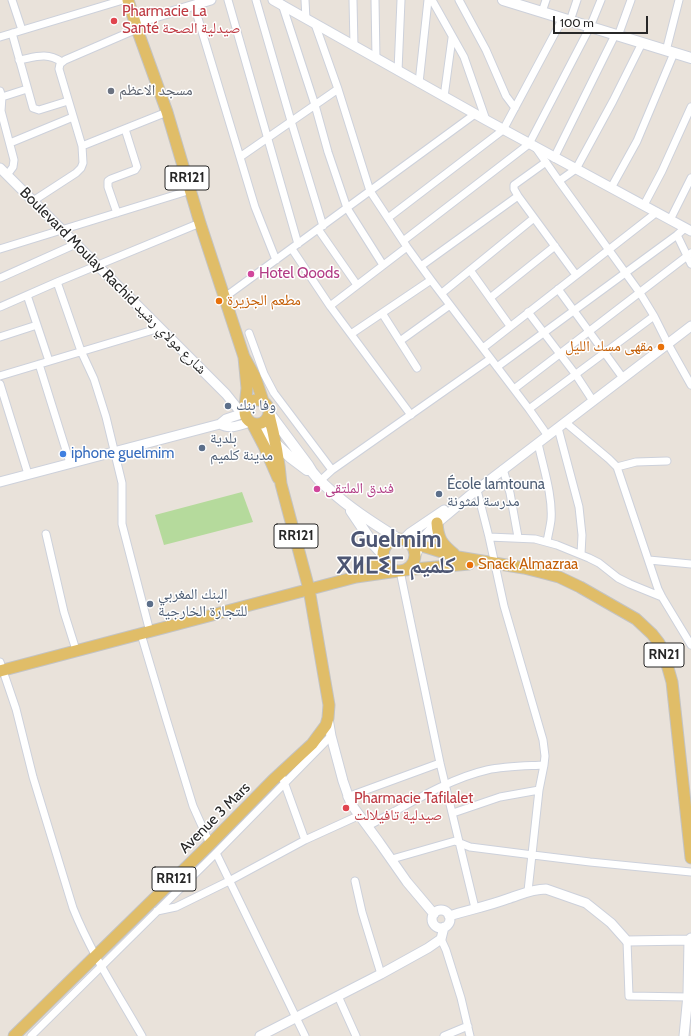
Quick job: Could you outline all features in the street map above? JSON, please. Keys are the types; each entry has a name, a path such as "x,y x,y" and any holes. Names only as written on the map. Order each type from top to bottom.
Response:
{"main road":[{"name":"RR121","path":"128,0 167,112 200,223 244,357 255,377 263,402 268,406 276,444 281,484"},
{"path":"508,1 691,58"},
{"name":"RR121","path":"244,357 247,388 247,412 281,484 309,589 329,705 328,718"},
{"path":"247,412 256,400 263,402"},
{"path":"247,412 263,422 269,414 308,465 311,472"},
{"path":"247,412 276,444 311,472 348,506 403,540 414,550 414,557 411,565 401,570 388,567 384,556 374,545 348,506"},
{"path":"437,523 437,532 440,540 458,557"},
{"name":"RN21","path":"356,577 384,556 385,549 390,542 403,540 458,557 492,564 524,568 559,577 580,587 636,619 659,643 664,654 672,682 691,858"},
{"name":"RN21","path":"1,668 146,633 356,577 456,564 492,564"},
{"name":"Avenue 3 Mars","path":"14,1036 95,956 213,849 283,778 322,732 328,718"}],"street":[{"path":"12,0 22,30"},
{"path":"0,37 123,0"},
{"path":"33,201 76,173 83,163 82,146 59,69 60,64 65,60 136,26 211,0"},
{"path":"228,0 298,244"},
{"path":"256,0 320,227 357,285"},
{"path":"273,0 282,3 306,19 532,145 550,160 576,169 688,229"},
{"path":"305,0 306,19"},
{"path":"353,0 354,46"},
{"path":"375,0 376,58"},
{"path":"398,71 402,0"},
{"path":"419,83 428,0"},
{"path":"432,0 466,63 486,120"},
{"path":"459,0 486,50 506,96 515,108"},
{"path":"542,12 546,0"},
{"path":"388,218 503,130 567,20 576,0"},
{"path":"330,306 383,266 405,244 532,145 590,27 601,0"},
{"path":"576,276 518,196 514,189 514,184 550,160 616,35 631,0"},
{"path":"611,188 637,141 670,52 679,0"},
{"path":"282,3 346,208 383,266"},
{"path":"194,5 255,207 276,260"},
{"path":"315,24 338,89 370,191 431,280 548,436"},
{"path":"12,33 31,104 36,110 68,101"},
{"path":"444,97 452,38"},
{"path":"559,181 576,169 613,101 642,43"},
{"path":"19,60 42,55 53,57 62,62"},
{"path":"3,172 14,164 1,111 1,94 27,89"},
{"path":"240,157 338,89"},
{"path":"644,205 669,157 691,107"},
{"path":"82,146 167,112"},
{"path":"225,297 475,114"},
{"path":"10,143 73,117"},
{"path":"117,213 108,187 108,181 135,170 137,167 125,129"},
{"path":"550,160 559,181 640,293 691,385"},
{"name":"Boulevard Moulay Rachid شارع مولاي رشيد","path":"3,172 226,394 234,398 247,412"},
{"path":"670,220 691,178"},
{"path":"0,249 191,190"},
{"path":"421,266 518,196"},
{"path":"483,348 657,212"},
{"path":"442,293 534,218"},
{"path":"0,307 200,223"},
{"path":"497,367 677,235 688,229"},
{"path":"677,235 689,255 691,264"},
{"path":"0,278 76,244"},
{"path":"490,298 555,246"},
{"path":"292,249 330,306 411,414"},
{"path":"514,389 689,255"},
{"path":"470,270 510,326"},
{"path":"351,334 431,280"},
{"path":"57,282 81,352 94,380 104,409 122,483 122,524 146,633 166,718 192,800 213,849 252,925 305,1036"},
{"path":"558,289 606,352 623,378"},
{"path":"27,295 49,361"},
{"path":"400,341 450,305"},
{"path":"528,312 576,375 593,401"},
{"path":"382,313 417,368"},
{"path":"529,409 654,316"},
{"path":"0,337 37,325"},
{"path":"414,557 427,532 475,491 691,326"},
{"path":"0,376 160,328"},
{"path":"248,333 264,374 274,393 332,470"},
{"path":"320,481 332,470 490,359"},
{"path":"39,364 70,463"},
{"path":"0,384 28,474"},
{"path":"220,424 228,427 247,412"},
{"path":"0,482 220,424 229,418 247,412"},
{"path":"561,425 609,459 617,468 662,597 691,645"},
{"path":"561,425 579,507 582,534 581,554"},
{"path":"538,443 547,481 551,511 551,521 547,542"},
{"path":"617,468 636,462 667,461"},
{"path":"503,469 510,493 518,538"},
{"path":"475,491 489,537 492,564 543,740 545,756 528,891"},
{"path":"403,540 410,533 429,520 475,491"},
{"path":"46,534 64,612 76,650"},
{"path":"489,537 535,539 547,542 581,554 599,563 618,578 662,597"},
{"path":"649,560 691,564"},
{"path":"401,570 440,763 475,908"},
{"path":"1,668 16,709 33,777 81,927 95,956 142,1036"},
{"path":"328,718 331,736 347,797 407,882 434,914"},
{"path":"305,840 283,778 331,736"},
{"path":"347,797 440,763"},
{"path":"368,826 445,785 487,770 544,765"},
{"path":"453,813 500,797 540,790"},
{"path":"157,911 176,907 229,881 305,840 360,816"},
{"path":"392,859 453,841 460,842 470,847 590,862 691,872"},
{"path":"31,1036 157,911 213,849"},
{"path":"355,881 362,912 381,974"},
{"path":"449,916 507,899 528,891 539,889 546,889 586,902 611,923 628,941 629,996 689,996"},
{"path":"444,927 438,927 434,924 432,919 436,911 442,910 448,913 449,916 449,921 444,927 441,939 446,950 470,1036"},
{"path":"260,1036 381,974 428,948 441,939"},
{"path":"628,941 690,939 689,996 684,1036"},
{"path":"338,996 356,1036"},
{"path":"444,1036 468,1026"}],"green space":[{"path":"242,492 253,522 164,545 155,515"}],"place":[{"name":"Pharmacie La Santé صيدلية الصحة","path":"114,21"},
{"name":"مسجد الاعظم","path":"111,91"},
{"name":"Hotel Qoods","path":"251,274"},
{"name":"مطعم الجزيرة","path":"219,301"},
{"name":"مقهى مسك الليل","path":"661,347"},
{"name":"وفا بنك","path":"228,406"},
{"name":"بلدية مدينة كلميم","path":"202,448"},
{"name":"iphone guelmim","path":"63,454"},
{"name":"فندق الملتقى","path":"317,489"},
{"name":"École lamtouna مدرسة لمثونة","path":"439,494"},
{"name":"Snack Almazraa","path":"470,565"},
{"name":"البنك المغربي للتجارة الخارجية","path":"150,604"},
{"name":"Pharmacie Tafilalet صيدلية تافيلالت","path":"346,808"}],"district":[{"name":"Guelmim ⴳⵍⵎⵉⵎ كلميم","path":"396,553"}]}
